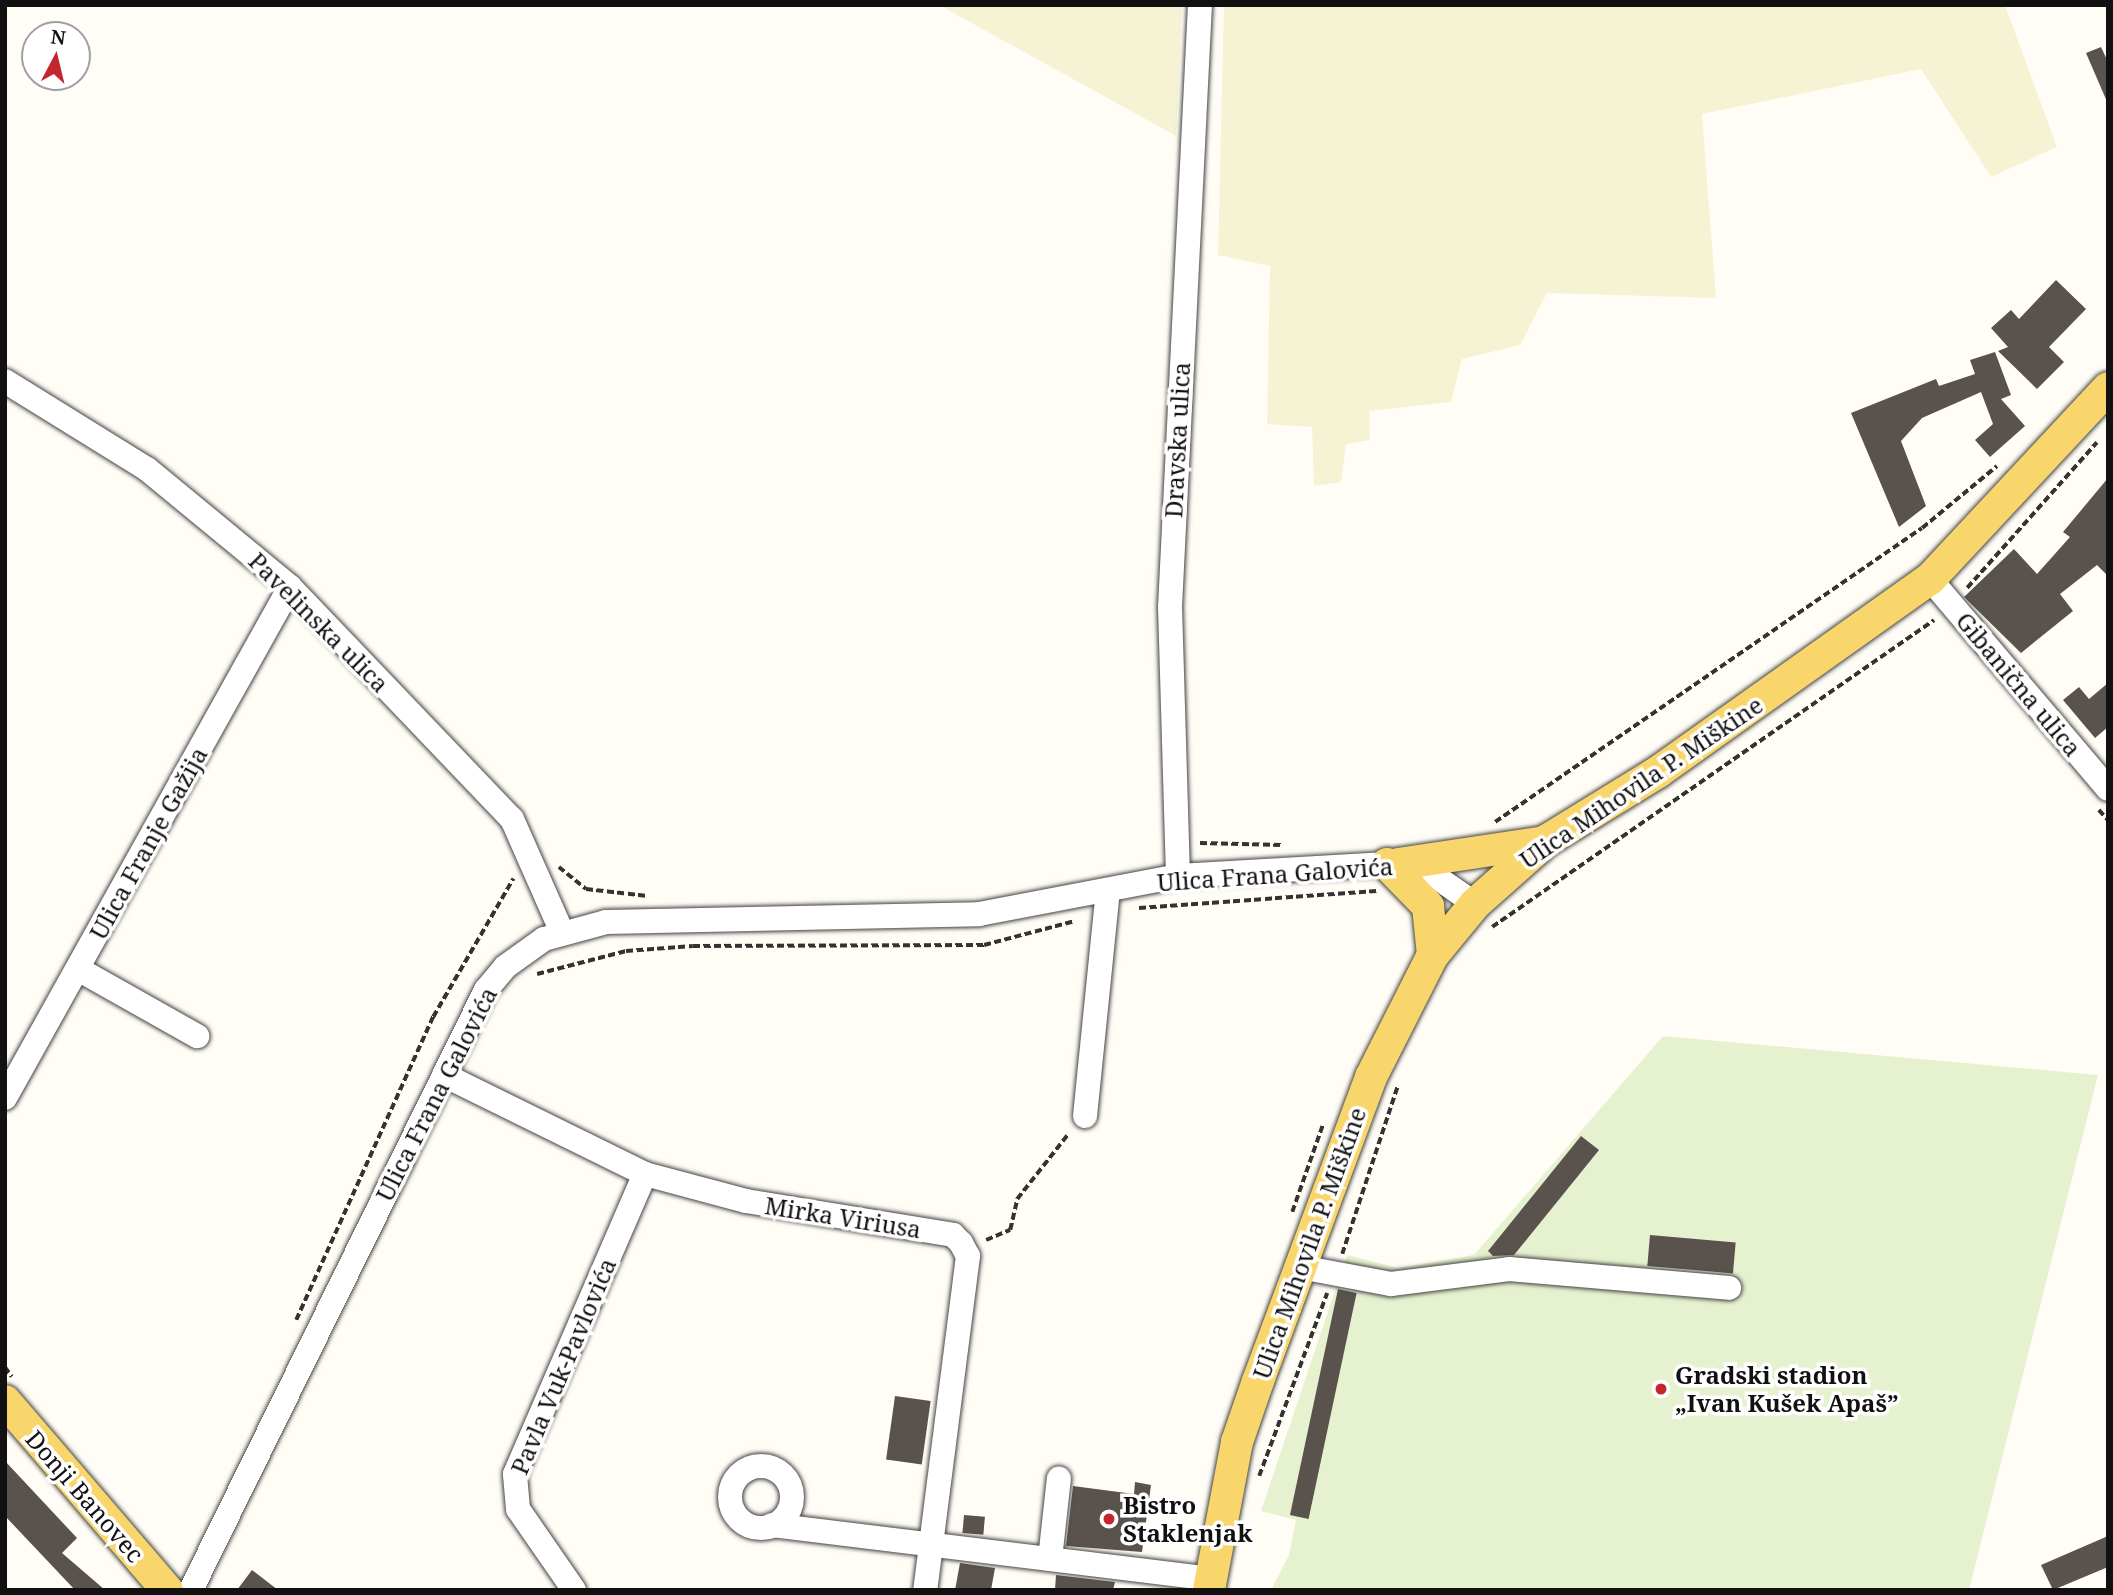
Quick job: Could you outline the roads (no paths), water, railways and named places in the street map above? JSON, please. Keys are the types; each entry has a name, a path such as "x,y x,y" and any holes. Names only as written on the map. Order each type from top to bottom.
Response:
{"main road":[{"name":"Ulica Mihovila P. Miškine","path":"1210,1584 1237,1442 1391,1027 1433,954 1481,917 1546,841 1658,772 1930,579 2108,388"},
{"path":"1392,873 1471,854 1546,841"},
{"path":"1392,873 1428,906 1433,954"},
{"name":"Donji Banovec","path":"5,1401 167,1590"}],"street":[{"name":"Dravska ulica","path":"1178,876 1170,607 1200,5"},
{"name":"Pavelinska ulica","path":"5,381 147,470 289,587 512,820 534,856 561,930"},
{"name":"Gibanična ulica","path":"1930,579 2108,789"},
{"name":"Ulica Franje Gažija","path":"5,1098 289,587"},
{"name":"Ulica Frana Galovića","path":"191,1590 494,978 527,948 561,930 606,922 979,914 1178,876 1432,874 1481,917"},
{"path":"1085,1116 1108,890"},
{"path":"78,969 197,1036"},
{"name":"Mirka Viriusa","path":"444,1075 645,1174 746,1201 953,1235 961,1243 968,1255 925,1590"},
{"name":"Pavla Vuk-Pavlovića","path":"574,1590 518,1509 515,1474 645,1174"},
{"path":"1300,1267 1391,1284 1509,1269 1729,1288"},
{"path":"1050,1559 1059,1478"},
{"path":"772,1525 1050,1559 1210,1584"}],"place":[{"name":"Gradski stadion „Ivan Kušek Apaš”","path":"1661,1389"},
{"name":"Bistro Staklenjak","path":"1109,1519"}]}
